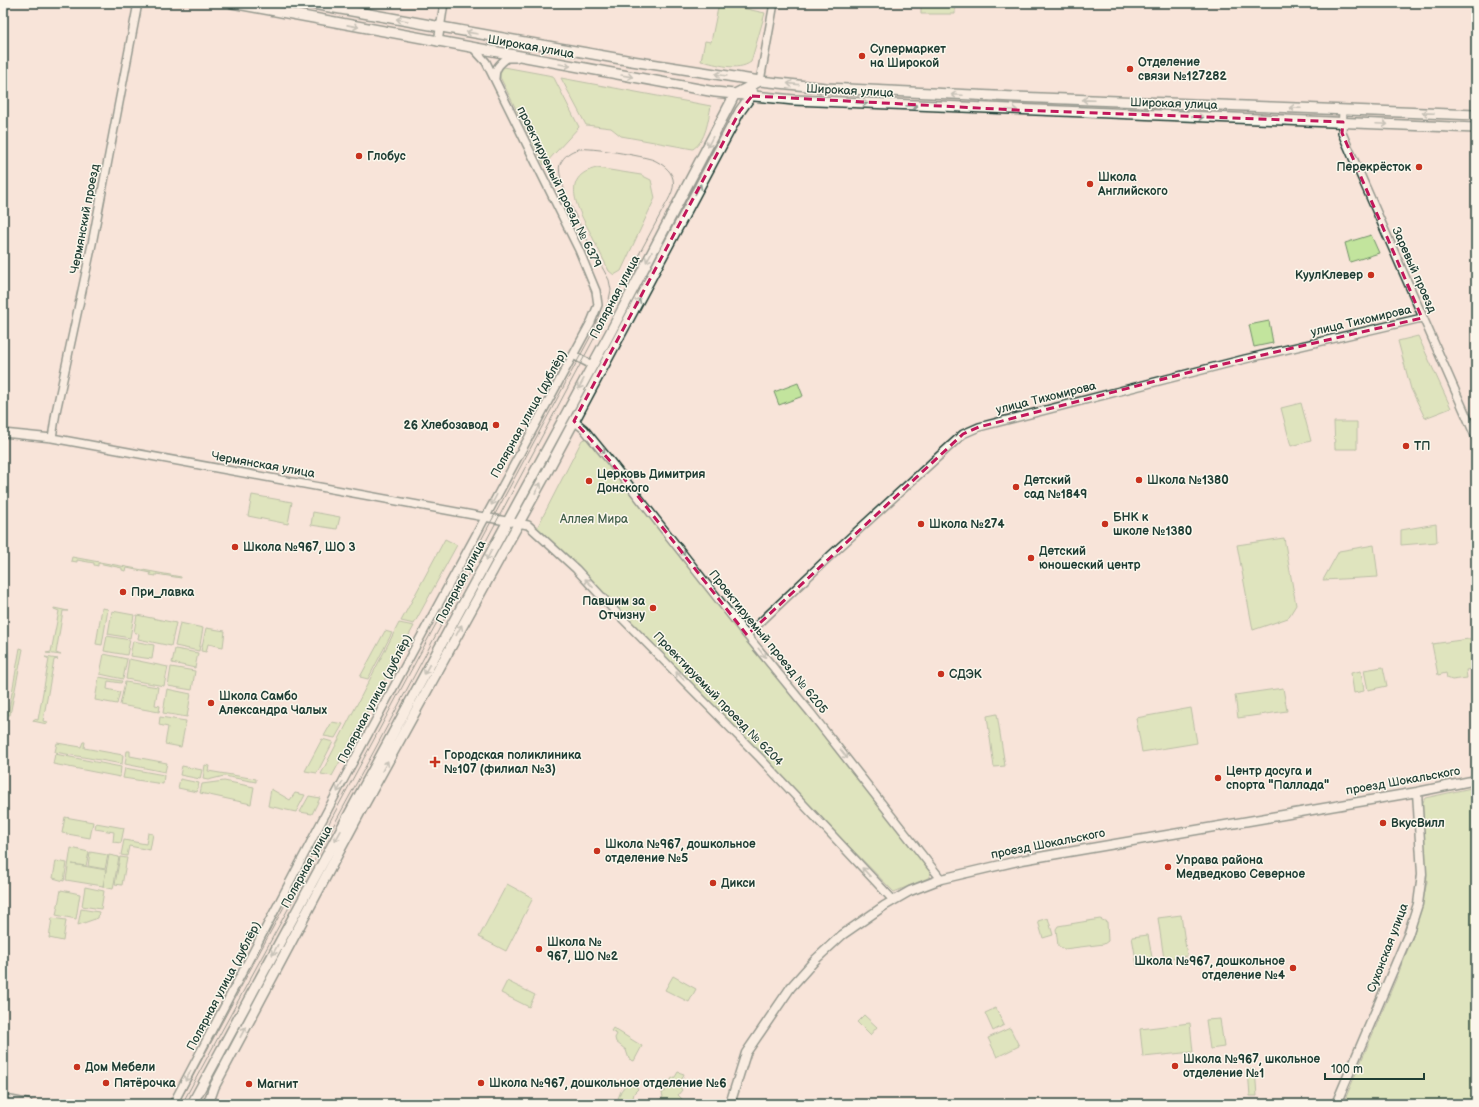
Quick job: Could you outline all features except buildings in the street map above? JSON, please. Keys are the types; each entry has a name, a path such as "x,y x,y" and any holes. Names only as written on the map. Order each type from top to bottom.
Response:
{"main road":[{"name":"Широкая улица","path":"232,3 527,59 715,92 752,96 806,101 1476,128"},
{"name":"Широкая улица","path":"307,3 440,28 760,81 826,88 1152,103 1476,115"},
{"path":"735,94 760,81"},
{"name":"Полярная улица","path":"208,1104 222,1073 359,814 574,421 740,111 752,96 760,81"},
{"name":"Полярная улица","path":"192,1104 592,365 735,94"}],"street":[{"name":"Чермянский проезд","path":"52,438 56,412 92,244 138,3"},
{"path":"438,42 444,3"},
{"name":"Полярная улица","path":"760,81 774,3"},
{"name":"проектируемый проезд № 6379","path":"474,49 486,62 579,250 596,290 598,306"},
{"path":"495,80 495,70 507,58 527,59"},
{"path":"1113,101 1118,103 1119,108 1117,112 1113,114"},
{"path":"1152,103 1148,104 1146,109 1148,113 1152,115"},
{"name":"Заревый проезд","path":"1343,110 1342,133 1476,438"},
{"name":"Полярная улица (дублёр)","path":"173,1104 349,770 598,306"},
{"name":"улица Тихомирова","path":"747,635 831,555 963,434 979,427 1190,373 1422,318"},
{"path":"573,355 592,365"},
{"name":"Проектируемый проезд № 6205","path":"574,421 584,429 611,462 941,879"},
{"name":"Чермянская улица","path":"3,432 52,438 519,522"},
{"name":"Проектируемый проезд № 6204","path":"519,522 532,528 576,569 614,610 760,758 893,900"},
{"name":"проезд Шокальского","path":"730,1104 746,1053 791,987 816,959 842,935 893,900 941,879 974,870 1041,856 1417,792 1476,780"},
{"name":"Сухонская улица","path":"1336,1104 1408,935 1418,904 1422,874 1417,792"},
{"path":"3,1099 28,1104"}],"highlighted area":[{"path":"752,96 1016,110 1343,122 1342,133 1422,318 1198,370 979,427 963,434 747,635 611,462 574,421 740,111"}],"green space":[{"path":"719,3 738,3 737,7 765,13 751,62 745,65 733,67 701,61 705,41 711,42"},
{"path":"921,3 955,3 955,14 921,14"},
{"path":"504,67 553,76 579,127 544,165 500,77 500,72"},
{"path":"561,78 711,106 704,136 693,149 621,136 611,128 586,125"},
{"path":"597,168 641,175 651,180 655,198 621,271 614,275 609,271 581,214 575,195 575,186 578,178 585,172"},
{"path":"1371,235 1379,253 1350,262 1345,243"},
{"path":"1269,321 1273,343 1254,347 1249,325"},
{"path":"1418,336 1451,408 1425,418 1411,389 1398,341"},
{"path":"798,383 803,396 779,405 774,392"},
{"path":"1301,403 1311,441 1291,446 1281,408"},
{"path":"1334,422 1357,422 1357,449 1335,449"},
{"name":"Аллея Мира","path":"588,438 930,870 931,874 928,878 894,892 537,528 582,440"},
{"path":"252,495 292,502 288,524 248,516"},
{"path":"313,512 340,517 337,529 311,525"},
{"path":"1436,524 1437,542 1401,545 1401,530"},
{"path":"1284,538 1296,605 1288,618 1253,630 1237,545"},
{"path":"445,539 457,545 414,624 401,621"},
{"path":"1374,545 1378,577 1323,580 1339,551"},
{"path":"72,557 181,578 156,574 156,576 150,575 151,573 127,568 126,571 122,570 122,568 98,563 98,566 94,565 94,563 77,560 77,562 71,561"},
{"path":"54,608 68,611 63,611 56,653 61,655 46,653 51,652 59,611"},
{"path":"102,608 108,609 102,645 96,644"},
{"path":"112,611 134,615 130,638 108,634"},
{"path":"137,615 176,623 171,646 138,639 139,634 134,632"},
{"path":"180,623 203,628 199,651 175,646"},
{"path":"399,623 414,626 332,776 321,774"},
{"path":"206,628 225,631 223,647 208,644 206,652 201,651"},
{"path":"385,631 392,633 368,679 360,677"},
{"path":"107,636 130,640 127,655 104,651"},
{"path":"1476,638 1476,668 1466,670 1467,678 1452,680 1447,678 1446,673 1438,675 1432,644"},
{"path":"133,641 154,645 152,659 130,656"},
{"path":"20,648 23,649 10,715 8,715"},
{"path":"175,649 198,653 195,668 172,663"},
{"path":"104,654 127,659 123,679 100,674"},
{"path":"45,657 58,659 54,660 43,721 48,722 47,724 33,721 34,719 38,720 49,659"},
{"path":"129,659 168,667 164,686 126,679"},
{"path":"171,667 195,671 192,690 168,686"},
{"path":"1383,667 1387,686 1368,690 1364,670"},
{"path":"1361,671 1364,691 1354,693 1351,673"},
{"path":"99,677 122,681 121,683 108,681 107,689 120,692 117,704 95,700"},
{"path":"125,682 158,687 155,705 160,706 159,712 120,705"},
{"path":"1283,688 1287,711 1238,718 1235,695"},
{"path":"167,689 191,694 187,717 163,713"},
{"path":"1191,708 1197,743 1142,752 1136,718"},
{"path":"997,714 1005,766 994,767 987,716"},
{"path":"160,717 186,721 181,747 165,744 168,727 159,725"},
{"path":"332,722 343,724 335,738 324,736"},
{"path":"322,739 333,742 317,773 305,771"},
{"path":"83,742 85,742 84,748 123,755 122,764 55,752 57,743 81,747"},
{"path":"127,751 130,751 130,756 167,763 165,772 125,764"},
{"path":"55,754 121,767 120,777 53,764"},
{"path":"205,765 209,766 208,771 256,779 256,782 224,776 208,780 203,779"},
{"path":"182,766 202,770 200,779 180,775"},
{"path":"125,768 164,775 163,784 123,778"},
{"path":"180,779 199,783 197,792 178,788"},
{"path":"224,781 254,787 251,804 200,793 202,784"},
{"path":"1476,787 1476,1104 1343,1104 1399,972 1413,936 1422,904 1427,882 1422,804 1425,798"},
{"path":"271,789 290,800 295,793 305,795 296,812 268,806"},
{"path":"309,796 320,798 312,814 300,812"},
{"path":"65,817 93,822 90,838 62,833"},
{"path":"96,823 124,828 121,843 113,842 114,832 95,829"},
{"path":"148,833 153,834 150,850 129,846 127,856 121,855 124,840 146,844"},
{"path":"71,848 89,852 86,866 72,864 106,870 103,886 66,880"},
{"path":"90,852 108,855 105,869 88,866"},
{"path":"109,855 119,857 113,889 103,887"},
{"path":"120,857 127,858 122,885 115,884"},
{"path":"56,861 67,863 64,881 53,878"},
{"path":"507,884 533,898 506,951 479,937"},
{"path":"85,887 104,891 101,909 82,906"},
{"path":"61,890 80,894 76,919 56,915"},
{"path":"81,909 99,912 98,918 78,925"},
{"path":"1181,915 1187,956 1164,959 1158,918"},
{"path":"52,918 66,920 63,941 49,938"},
{"path":"1048,918 1053,935 1043,938 1038,921"},
{"path":"1100,919 1107,922 1108,941 1104,944 1064,949 1058,946 1056,929 1058,926"},
{"path":"1148,935 1153,963 1137,966 1132,937"},
{"path":"673,976 696,989 689,1002 665,990"},
{"path":"507,981 535,995 529,1007 501,993"},
{"path":"996,1008 1004,1025 993,1031 985,1013"},
{"path":"864,1015 877,1027 870,1035 857,1022"},
{"path":"1220,1019 1224,1047 1210,1049 1206,1020"},
{"path":"1190,1023 1193,1052 1143,1057 1140,1029"},
{"path":"613,1028 642,1046 634,1061 629,1059 626,1050 616,1042 615,1038 617,1034 611,1031"},
{"path":"1010,1028 1019,1046 997,1057 988,1038"},
{"path":"1255,1069 1257,1096 1250,1096 1248,1070"},
{"path":"678,1072 684,1074 679,1086 682,1090 678,1095 683,1100 682,1104 658,1104 659,1100 663,1097 662,1093 665,1091 665,1085 669,1081 672,1082 671,1079 675,1077"},
{"path":"628,1081 634,1083 638,1089 634,1093 632,1103 619,1104 617,1101 624,1084"}],"tram line":[{"path":"178,1104 608,304 611,290 609,280 578,221 563,187 560,164 565,156 579,149 594,149 616,152 639,156 660,163 666,168 673,179 674,183 670,196 374,751 182,1104"}],"place":[{"name":"Супермаркет на Широкой","path":"862,56"},
{"name":"Отделение связи №127282","path":"1130,69"},
{"name":"Глобус","path":"359,156"},
{"name":"Перекрёсток","path":"1419,167"},
{"name":"Школа Английского","path":"1090,184"},
{"name":"КуулКлевер","path":"1371,275"},
{"name":"26 Хлебозавод","path":"496,425"},
{"name":"ТП","path":"1406,446"},
{"name":"Школа №1380","path":"1139,480"},
{"name":"Церковь Димитрия Донского","path":"589,481"},
{"name":"Детский сад №1849","path":"1016,487"},
{"name":"Школа №274","path":"921,524"},
{"name":"БНК к школе №1380","path":"1105,524"},
{"name":"Школа №967, ШО 3","path":"235,547"},
{"name":"Детский юношеский центр","path":"1031,558"},
{"name":"При_лавка","path":"123,592"},
{"name":"Павшим за Отчизну","path":"653,608"},
{"name":"СДЭК","path":"941,674"},
{"name":"Школа Самбо Александра Чалых","path":"211,703"},
{"name":"Городская поликлиника №107 (филиал №3)","path":"435,762"},
{"name":"Центр досуга и спорта \"Паллада\"","path":"1218,778"},
{"name":"ВкусВилл","path":"1383,823"},
{"name":"Школа №967, дошкольное отделение №5","path":"597,851"},
{"name":"Управа района Медведково Северное","path":"1168,867"},
{"name":"Дикси","path":"713,883"},
{"name":"Школа № 967, ШО №2","path":"539,949"},
{"name":"Школа №967, дошкольное отделение №4","path":"1293,968"},
{"name":"Школа №967, школьное отделение №1","path":"1175,1066"},
{"name":"Дом Мебели","path":"77,1067"},
{"name":"Пятёрочка","path":"106,1083"},
{"name":"Школа №967, дошкольное отделение №6","path":"481,1083"},
{"name":"Магнит","path":"249,1084"}]}
